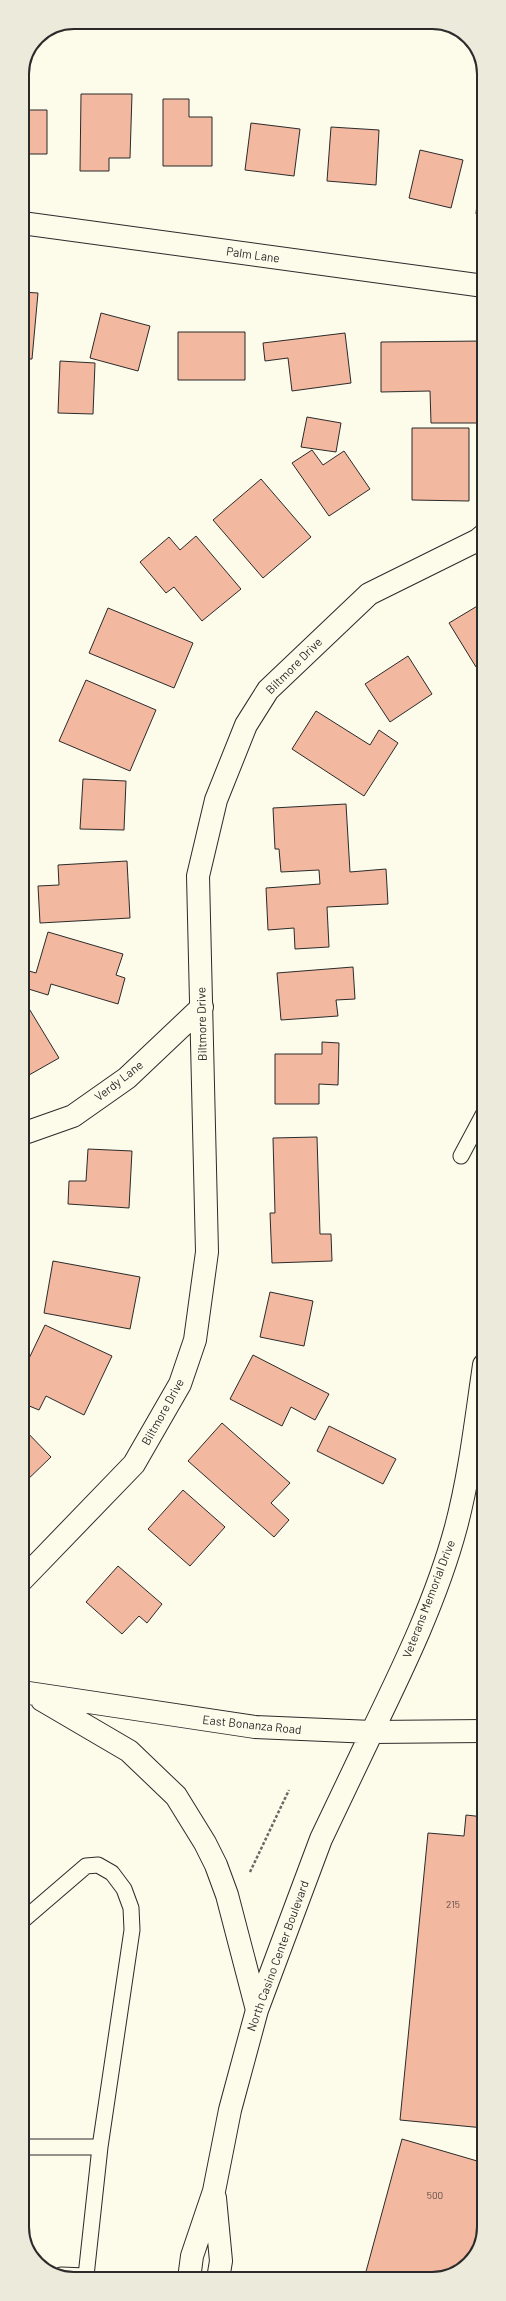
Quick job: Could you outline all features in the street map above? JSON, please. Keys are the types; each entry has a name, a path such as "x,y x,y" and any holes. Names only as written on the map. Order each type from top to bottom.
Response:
{"street":[{"name":"Palm Lane","path":"29,224 477,285"},
{"name":"Biltmore Drive","path":"29,1573 134,1464 180,1384 196,1340 208,1252 198,876 216,800 246,725 268,690 369,594 477,540"},
{"name":"Verdy Lane","path":"29,1132 73,1116 127,1078 202,1007"},
{"name":"Veterans Memorial Drive","path":"372,1732 402,1670 444,1567 477,1454"},
{"name":"East Bonanza Road","path":"29,1693 255,1727 372,1732 477,1731"},
{"path":"29,1694 129,1751 176,1796 206,1843 216,1865 227,1895 257,2010"},
{"name":"North Casino Center Boulevard","path":"189,2272 192,2256 214,2191 230,2110 257,2010 321,1839 372,1732"},
{"name":"North Casino Center Boulevard","path":"214,2191 221,2261 219,2272"}],"lane":[{"path":"461,1156 477,1126"},
{"path":"29,1915 86,1866 98,1865 112,1873 124,1890 132,1908 129,1954 100,2147 86,2272"},
{"path":"29,2147 100,2147"}],"path":[{"path":"249,1873 289,1790"}],"building":[{"path":"81,94 132,94 130,158 109,158 109,171 80,171"},
{"path":"163,99 189,99 189,117 212,117 212,166 163,166"},
{"path":"29,110 47,110 47,154 29,154"},
{"path":"251,123 300,129 294,176 245,170"},
{"path":"331,127 379,130 376,185 327,181"},
{"path":"420,150 463,160 451,208 409,198"},
{"path":"29,292 38,293 32,359 29,359"},
{"path":"101,313 150,326 138,371 90,358"},
{"path":"178,332 245,332 245,380 178,380"},
{"path":"345,333 351,383 292,391 288,358 265,361 263,343"},
{"path":"477,341 477,423 431,423 430,391 381,392 381,342"},
{"path":"60,361 95,363 93,414 58,413"},
{"path":"307,417 341,423 336,452 301,447"},
{"path":"412,428 469,428 469,501 412,500"},
{"path":"312,450 323,465 344,451 370,489 329,516 292,463"},
{"path":"261,479 311,537 263,578 213,520"},
{"path":"196,536 241,589 202,621 174,587 166,593 140,562 169,537 180,550"},
{"path":"477,606 477,666 476,667 449,623"},
{"path":"108,608 193,643 174,688 89,653"},
{"path":"408,656 432,694 390,722 365,684"},
{"path":"86,680 156,710 130,771 59,741"},
{"path":"316,711 370,745 379,730 398,743 364,796 292,749"},
{"path":"83,779 126,781 124,830 80,829"},
{"path":"346,804 350,872 386,869 388,904 327,907 329,947 295,949 294,928 268,930 266,888 320,884 319,870 281,872 279,849 275,849 273,808"},
{"path":"127,861 130,918 40,923 38,886 59,885 58,865"},
{"path":"48,932 123,954 116,975 125,978 118,1004 51,984 48,995 29,989 29,971 36,973"},
{"path":"353,967 355,999 336,1000 338,1016 281,1020 277,973"},
{"path":"29,1009 59,1058 29,1075"},
{"path":"322,1042 339,1043 338,1085 319,1084 319,1104 275,1104 275,1054 322,1054"},
{"path":"317,1137 320,1234 331,1234 332,1261 272,1263 270,1213 275,1213 273,1138"},
{"path":"88,1149 132,1151 129,1208 68,1204 69,1181 86,1181"},
{"path":"53,1261 140,1277 130,1329 44,1313"},
{"path":"270,1292 313,1301 304,1346 260,1337"},
{"path":"45,1325 112,1356 84,1415 46,1396 39,1410 29,1406 29,1358"},
{"path":"253,1355 329,1394 315,1420 291,1407 282,1426 230,1399"},
{"path":"222,1423 290,1483 271,1503 289,1520 274,1537 188,1461"},
{"path":"329,1426 396,1459 383,1484 317,1451"},
{"path":"29,1434 51,1457 29,1478"},
{"path":"183,1490 225,1527 190,1566 148,1529"},
{"path":"118,1566 162,1604 147,1623 139,1616 122,1634 86,1602"},
{"path":"466,1815 477,1816 477,2127 400,2120 428,1833 464,1836"},
{"path":"402,2139 477,2161 476,2236 475,2242 466,2257 447,2270 438,2272 366,2272"}]}
